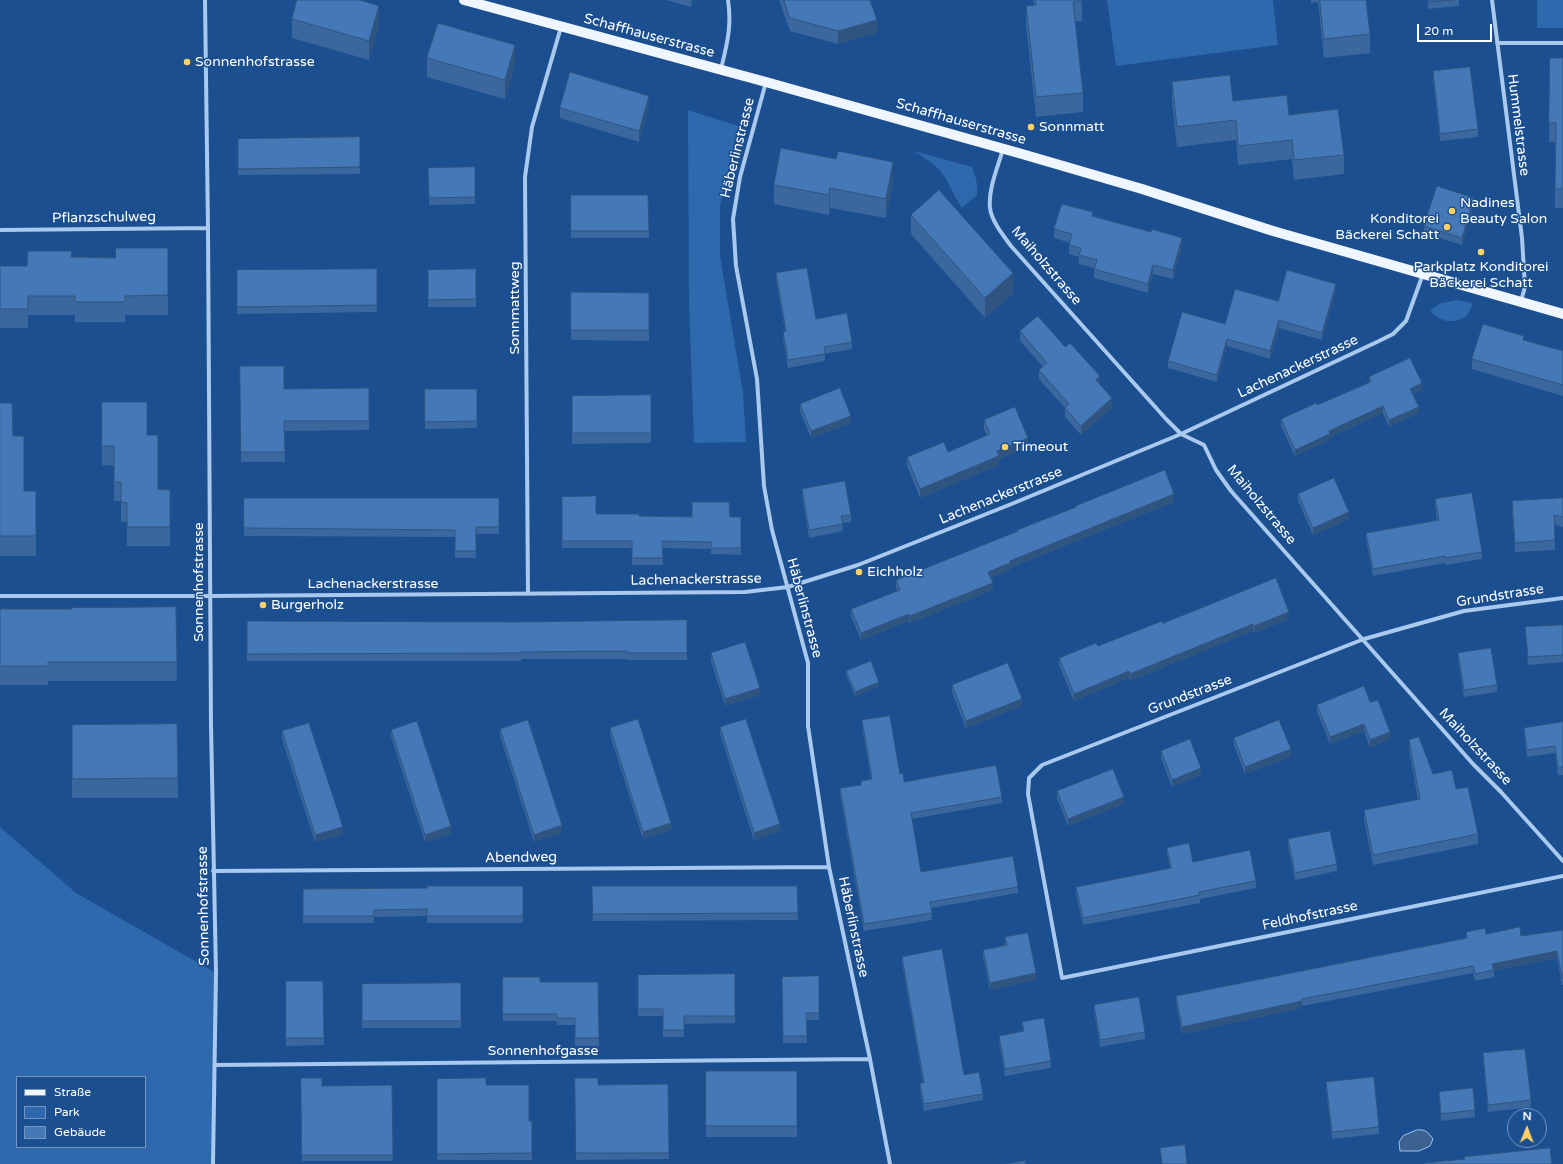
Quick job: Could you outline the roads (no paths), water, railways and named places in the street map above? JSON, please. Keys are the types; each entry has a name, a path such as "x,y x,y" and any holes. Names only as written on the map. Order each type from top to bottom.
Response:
{"main road":[{"name":"Schaffhauserstrasse","path":"464,0 766,82 1003,149 1142,189 1273,231 1563,314"}],"street":[{"name":"Sonnenhofstrasse","path":"204,0 208,228 213,871 216,972 213,1164"},
{"path":"721,70 729,33 730,22 728,0"},
{"name":"Hummelstrasse","path":"1492,0 1525,273 1525,287 1521,301"},
{"name":"Sonnmattweg","path":"528,594 525,177 532,127 561,27"},
{"path":"1497,43 1563,43"},
{"name":"Häberlinstrasse","path":"766,82 740,177 733,219 736,266 757,380 764,486 772,530 808,663 808,726 829,867 870,1059 890,1164"},
{"name":"Maiholzstrasse","path":"1003,149 990,193 990,208 997,227 1011,246 1166,419 1181,434 1204,445 1216,470 1231,491 1364,639 1473,764 1501,792 1563,860"},
{"name":"Pflanzschulweg","path":"0,230 208,228"},
{"name":"Lachenackerstrasse","path":"0,596 745,592 788,587 865,562 1015,503 1181,434 1393,334 1406,321 1423,274"},
{"name":"Grundstrasse","path":"1062,978 1028,794 1029,778 1042,765 1364,639 1464,611 1563,598"},
{"name":"Abendweg","path":"213,871 829,867"},
{"name":"Feldhofstrasse","path":"1062,978 1563,876"},
{"name":"Sonnenhofgasse","path":"215,1065 870,1059"}],"place":[{"name":"Sonnenhofstrasse","path":"187,62"},
{"name":"Sonnmatt","path":"1031,127"},
{"name":"Nadines Beauty Salon","path":"1452,211"},
{"name":"Konditorei Bäckerei Schatt","path":"1447,227"},
{"name":"Parkplatz Konditorei Bäckerei Schatt","path":"1481,252"},
{"name":"Timeout","path":"1005,447"},
{"name":"Eichholz","path":"859,572"},
{"name":"Burgerholz","path":"263,605"}]}
